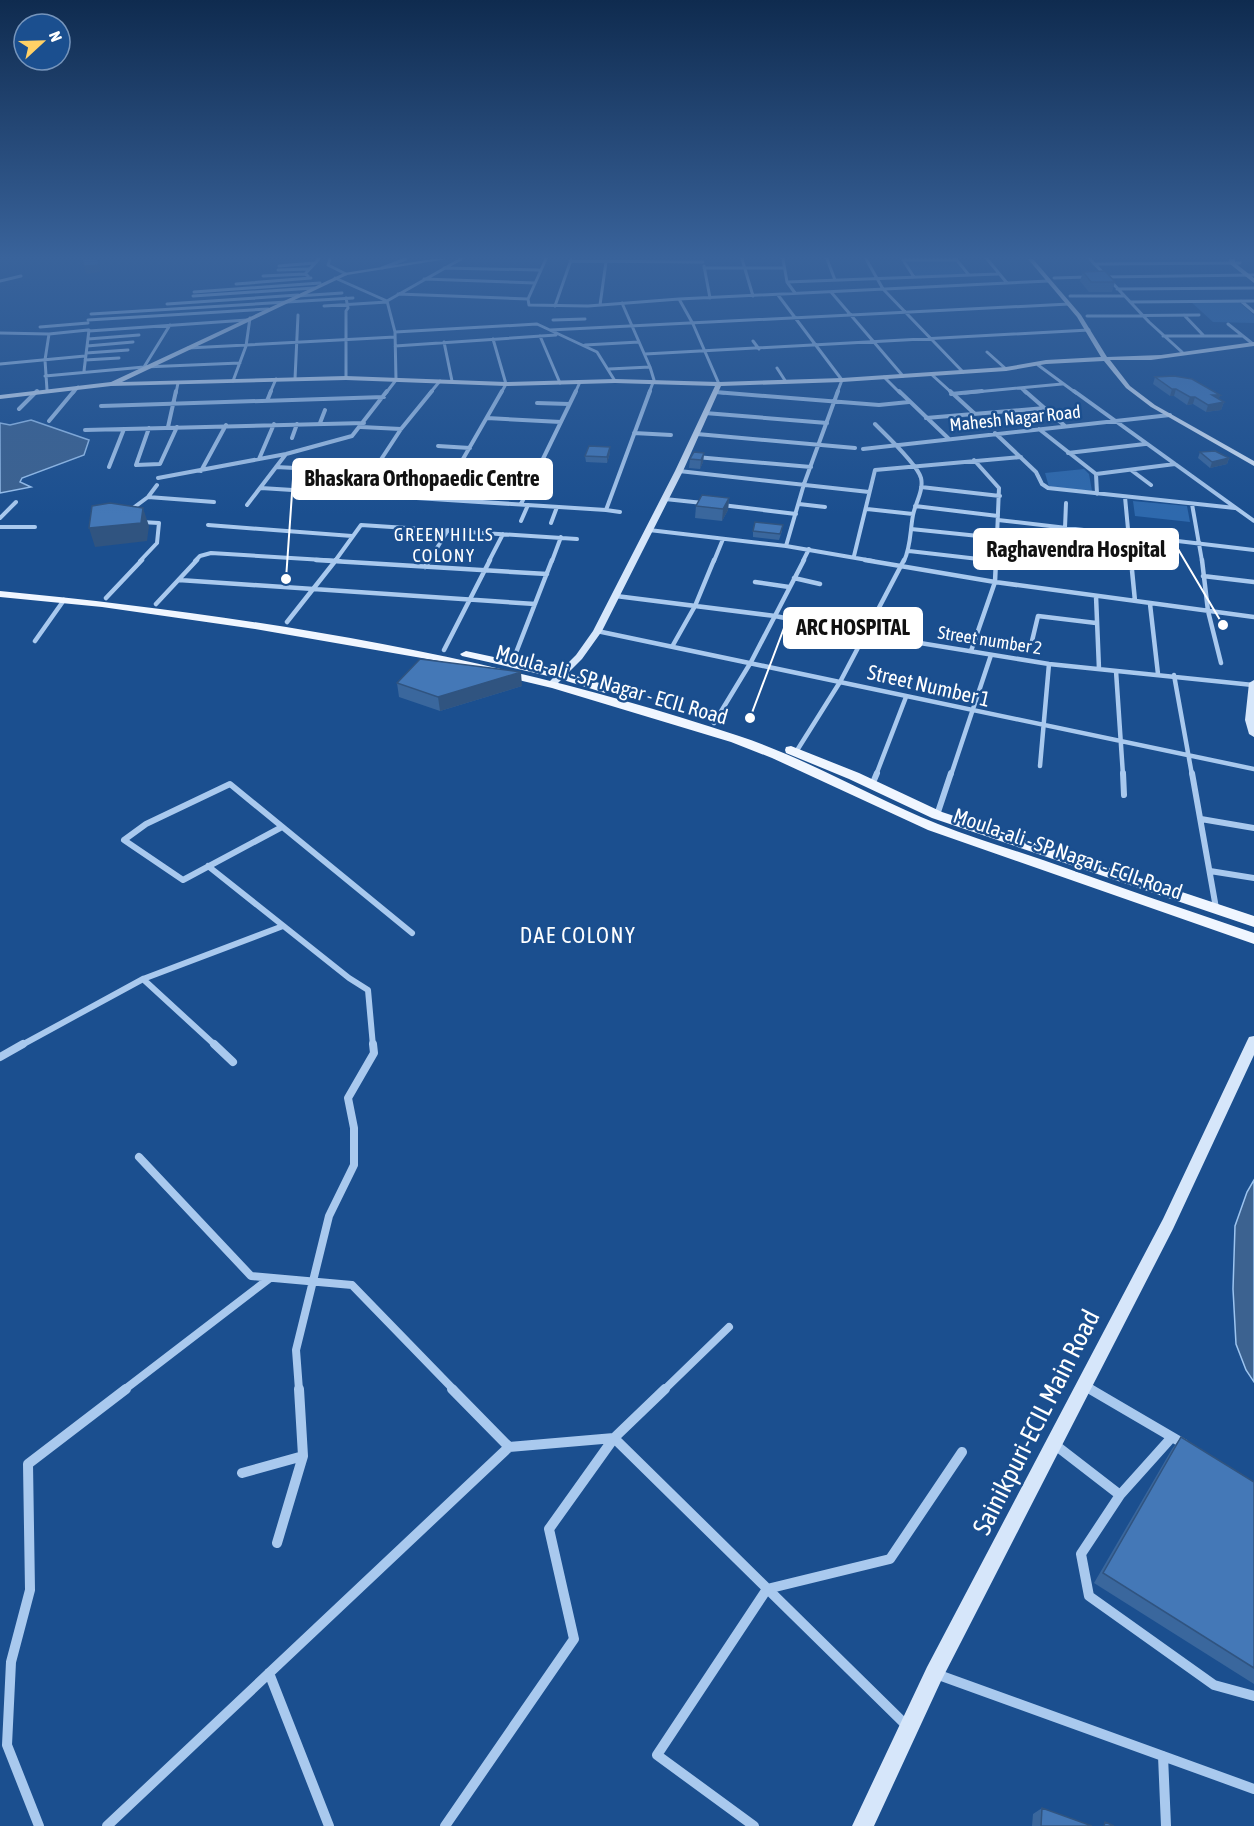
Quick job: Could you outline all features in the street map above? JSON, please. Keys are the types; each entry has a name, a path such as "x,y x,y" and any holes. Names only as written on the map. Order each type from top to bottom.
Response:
{"main road":[{"name":"Moula-ali - SP Nagar - ECIL Road","path":"0,586 287,622 512,663 777,755 933,827 1254,939"},
{"name":"Moula-ali - SP Nagar - ECIL Road","path":"0,594 64,600 255,626 556,680 714,723 796,752 937,815 1254,922"}],"street":[{"path":"47,344 45,360 47,390"},
{"path":"84,372 87,346 108,344"},
{"path":"144,367 158,344"},
{"path":"111,384 194,344"},
{"path":"184,349 269,344"},
{"path":"295,379 297,344"},
{"path":"346,378 347,344"},
{"path":"158,478 286,454 352,436 363,425 396,380 395,346 417,344"},
{"path":"444,344 452,381"},
{"path":"440,499 506,384 495,344"},
{"path":"543,344 560,383"},
{"path":"584,345 598,344"},
{"path":"606,510 653,382 650,367 640,344"},
{"path":"556,680 579,657 597,631 687,456 719,384 702,344"},
{"path":"755,344 759,349"},
{"path":"645,354 842,344"},
{"path":"876,344 903,376"},
{"path":"935,344 963,372"},
{"path":"1099,344 1122,372 1141,389 1254,458"},
{"path":"1102,344 1128,387 1141,398 1254,464"},
{"path":"1173,344 1182,352"},
{"path":"0,396 111,384 276,379 346,378 506,384 615,381 719,384 842,380 1159,356 1251,344"},
{"path":"584,345 600,354 615,381"},
{"path":"233,381 246,346"},
{"path":"817,346 842,380"},
{"path":"0,364 128,350"},
{"path":"987,352 1006,369"},
{"path":"85,356 119,358"},
{"path":"45,376 144,367 240,363"},
{"path":"1038,365 1254,521"},
{"path":"609,369 650,367"},
{"path":"777,368 786,382"},
{"path":"931,374 975,414"},
{"path":"884,377 948,438"},
{"path":"267,400 276,379"},
{"path":"786,546 804,484 842,380"},
{"path":"359,493 401,429 440,381"},
{"path":"521,504 580,382"},
{"path":"168,427 178,383"},
{"path":"951,394 1063,383"},
{"path":"49,421 78,387"},
{"path":"1021,388 1065,426"},
{"path":"19,409 37,391"},
{"path":"715,392 879,405 909,402"},
{"path":"101,406 384,397"},
{"path":"537,403 569,404"},
{"path":"926,418 1045,408"},
{"path":"320,423 325,410"},
{"path":"705,413 827,423"},
{"name":"Mahesh Nagar Road","path":"863,449 948,438 1170,416"},
{"path":"487,418 561,422"},
{"path":"85,430 320,423 401,429"},
{"path":"259,459 274,424"},
{"path":"292,438 297,424"},
{"path":"796,752 840,682 909,551 913,514 921,487 921,477 896,445 875,424"},
{"path":"201,471 226,425"},
{"path":"149,428 136,465 160,464 177,427"},
{"path":"109,467 124,429"},
{"path":"1039,429 1096,474 1176,464"},
{"path":"634,433 670,435"},
{"path":"697,434 855,448"},
{"path":"995,434 1036,472 1044,486 1097,494 1235,508"},
{"path":"1068,453 1146,444"},
{"path":"438,446 470,448"},
{"path":"247,504 286,454"},
{"path":"687,456 811,467"},
{"name":"Mahesh Nagar Road","path":"869,492 874,471 878,469 1021,457"},
{"path":"971,651 995,582 1000,496 999,488 974,460"},
{"path":"276,467 314,469"},
{"path":"1131,470 1151,485"},
{"path":"679,471 869,492 867,509 854,556"},
{"path":"1096,474 1097,494"},
{"path":"126,514 148,497 157,485"},
{"path":"921,487 1000,496"},
{"path":"261,488 620,512"},
{"path":"148,497 214,502"},
{"path":"1125,497 1135,601"},
{"path":"665,499 796,514"},
{"path":"0,518 16,502"},
{"path":"1065,528 1066,502"},
{"path":"799,504 825,507"},
{"path":"1192,504 1200,544 1208,611 1221,663"},
{"path":"521,521 528,505"},
{"path":"915,506 1065,528 1254,550"},
{"path":"551,523 557,507"},
{"path":"867,509 913,514"},
{"path":"106,598 157,543 159,523 130,521"},
{"path":"287,622 316,588 358,526 367,524 577,538"},
{"path":"208,525 352,536"},
{"path":"0,527 35,527"},
{"path":"911,529 998,538"},
{"path":"425,567 448,530"},
{"path":"649,530 808,549 995,582 1254,617"},
{"path":"444,650 503,534"},
{"path":"512,663 561,537"},
{"path":"673,645 694,606 723,539"},
{"path":"714,723 751,662 808,549"},
{"path":"909,551 996,561"},
{"path":"997,552 1132,568"},
{"path":"156,604 200,556 212,553 547,574"},
{"path":"1203,576 1254,582"},
{"path":"794,578 820,584"},
{"path":"179,580 535,604"},
{"path":"755,582 789,587"},
{"name":"Street number 2","path":"616,596 775,616 865,634 1049,664 1254,684"},
{"path":"1096,596 1099,669"},
{"path":"35,641 64,600"},
{"path":"1150,604 1158,674"},
{"path":"1032,641 1038,616 1096,623"},
{"name":"Street Number 1","path":"597,631 673,645 1045,727 1254,769"},
{"path":"937,815 991,655"},
{"path":"1040,766 1049,664"},
{"path":"1116,671 1124,795"},
{"path":"1174,675 1216,908"},
{"path":"1254,684 1250,720 1254,734"},
{"path":"872,785 906,697"},
{"path":"282,827 183,880 124,840 146,824 230,784 412,933"},
{"path":"1201,819 1254,828"},
{"path":"208,866 349,978 368,990 374,1053 348,1098 354,1128 354,1165 329,1216 296,1350 303,1456 277,1544"},
{"path":"1210,871 1254,878"},
{"path":"0,1057 143,979 283,926"},
{"path":"143,979 233,1062"},
{"name":"Sainikpuri-ECIL Main Road","path":"862,1826 934,1674 1168,1224 1254,1041"},
{"path":"139,1157 250,1276 352,1285 509,1447"},
{"path":"39,1826 7,1745 11,1662 30,1590 28,1464 271,1278"},
{"path":"445,1826 574,1639 549,1529 614,1438 729,1327"},
{"path":"1084,1385 1193,1449"},
{"path":"1172,1437 1120,1495 1081,1554 1089,1596 1214,1685 1254,1696"},
{"path":"107,1826 509,1447 614,1438 909,1727"},
{"path":"1053,1444 1120,1495"},
{"path":"754,1826 657,1755 767,1588 890,1559 962,1452"},
{"path":"242,1473 303,1456"},
{"path":"269,1673 329,1826"},
{"path":"934,1674 1254,1789"},
{"path":"1163,1756 1166,1826"}],"shaded area":[{"path":"31,420 89,440 84,455 22,478 20,482 31,487 0,493 0,423 10,425"},
{"path":"1084,469 1089,474 1092,491 1049,487 1045,473"},
{"path":"1133,501 1187,506 1190,522 1135,516"},
{"path":"1254,1180 1254,1382 1246,1370 1236,1344 1233,1289 1235,1226 1247,1192"}],"building":[{"path":"1174,376 1192,379 1220,395 1212,395 1224,402 1208,405 1195,397 1172,389 1155,377"},
{"path":"589,446 610,447 607,457 585,456"},
{"path":"1215,451 1229,458 1212,462 1200,452"},
{"path":"694,452 704,453 701,460 690,459"},
{"path":"702,495 729,498 723,509 696,506"},
{"path":"110,503 143,508 141,523 89,528 92,506"},
{"path":"755,522 783,525 780,534 753,531"},
{"path":"420,659 521,672 438,697 397,683"},
{"path":"1181,1437 1254,1482 1254,1668 1103,1573"},
{"path":"1042,1808 1092,1826 1041,1826"}],"place":[{"name":"Bhaskara Orthopaedic Centre","path":"286,579"},
{"name":"Raghavendra Hospital","path":"1223,625"},
{"name":"ARC HOSPITAL","path":"750,718"}],"district":[{"name":"GREEN HILLS COLONY","path":"444,544"},
{"name":"DAE COLONY","path":"578,935"}]}
